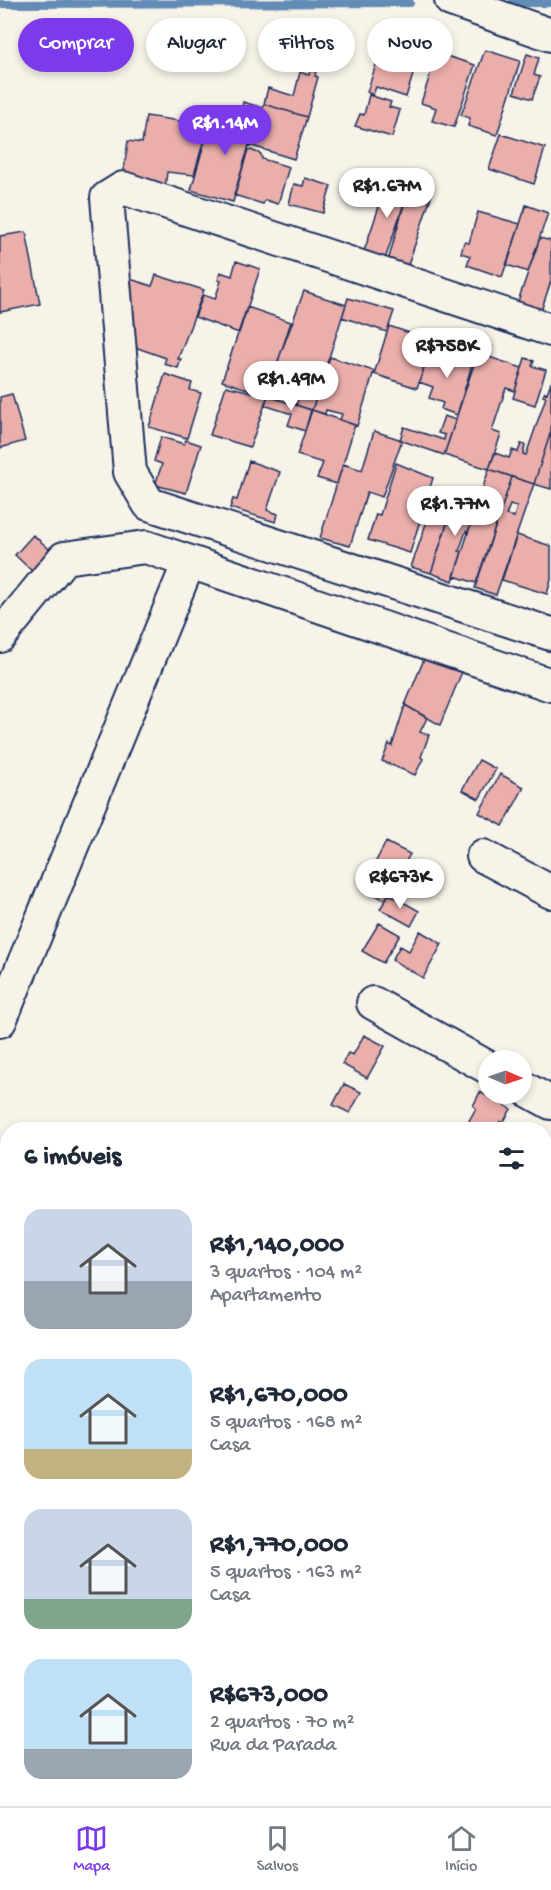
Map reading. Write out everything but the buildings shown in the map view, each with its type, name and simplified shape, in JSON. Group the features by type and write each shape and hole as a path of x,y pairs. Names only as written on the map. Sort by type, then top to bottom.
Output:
{"street":[{"path":"451,0 551,35"},
{"path":"551,330 123,188 107,198 130,472 149,504 551,634"},
{"path":"0,636 64,558 146,547 551,685"},
{"path":"0,1021 189,562"},
{"path":"483,855 551,892"},
{"path":"373,1003 478,1062"},
{"path":"532,1093 551,1103"}],"waterway":[{"path":"0,4 410,3"},
{"path":"512,3 551,3"}]}
